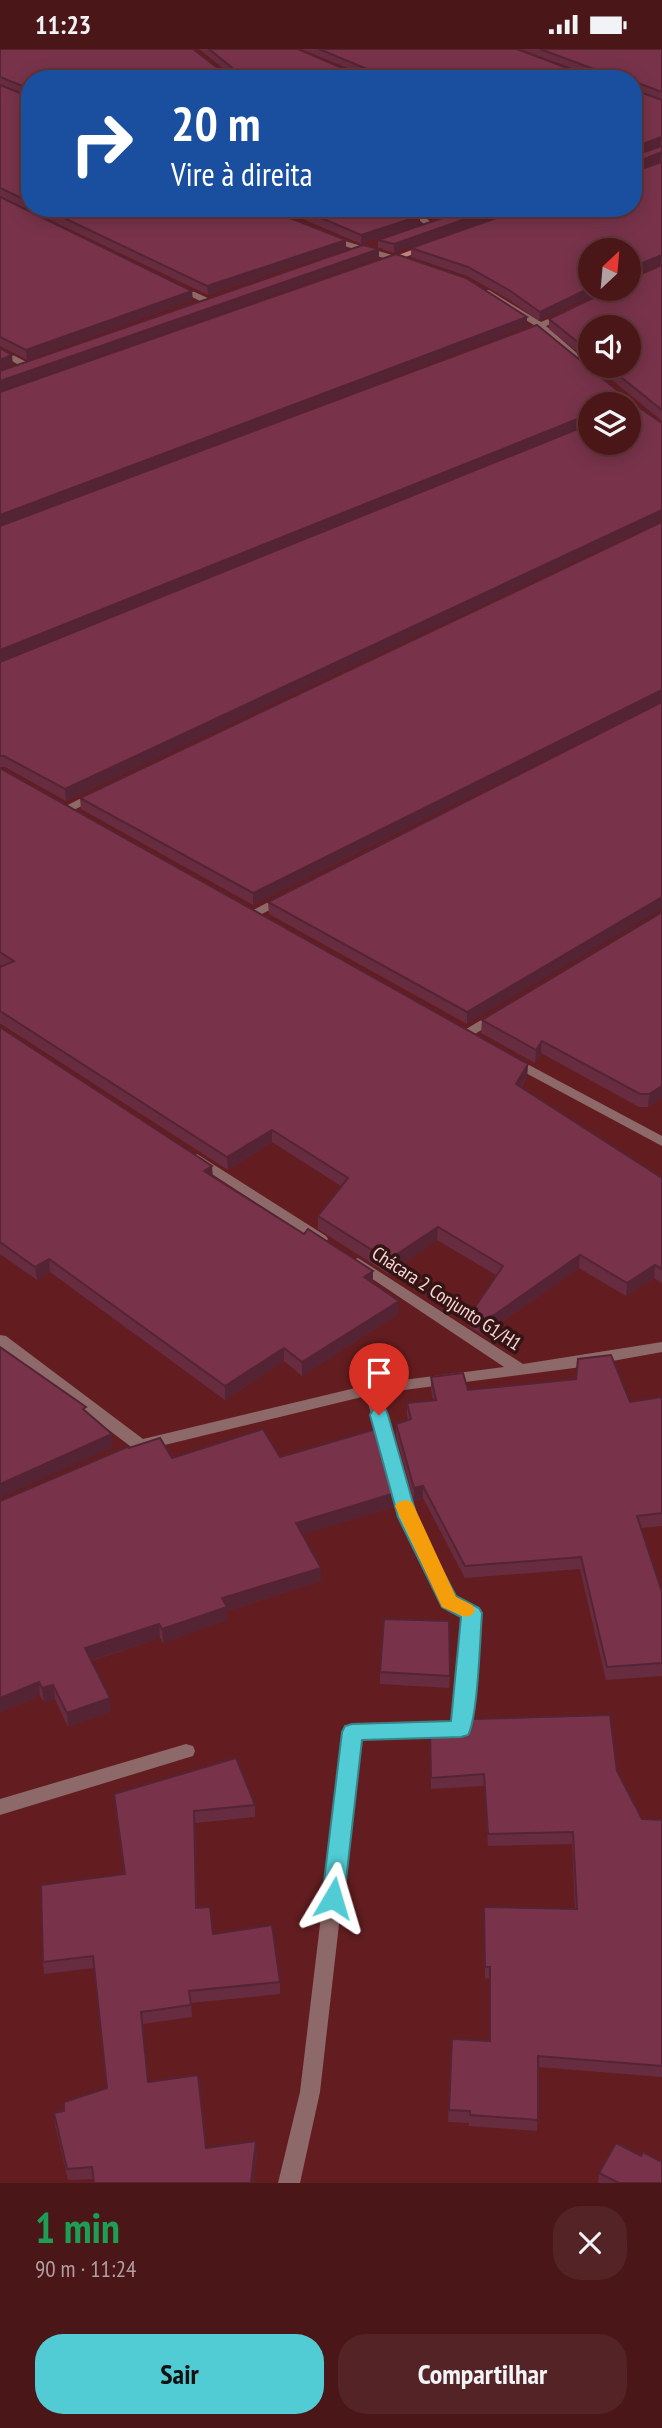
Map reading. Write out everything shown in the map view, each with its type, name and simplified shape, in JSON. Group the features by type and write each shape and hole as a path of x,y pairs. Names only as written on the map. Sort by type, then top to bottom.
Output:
{"street":[{"path":"420,217 432,226"},
{"path":"421,230 446,222"},
{"path":"314,232 418,265"},
{"path":"348,254 385,241"},
{"path":"381,263 433,245"},
{"path":"170,283 207,301"},
{"path":"476,286 541,326 578,359"},
{"path":"194,305 220,296"},
{"path":"515,336 574,310"},
{"path":"0,351 23,368 40,362"},
{"path":"66,809 103,791"},
{"path":"252,914 302,889"},
{"path":"465,1034 511,1006"},
{"path":"499,1053 662,1142"},
{"name":"Chácara 2 Conjunto G1/H1","path":"185,1151 521,1370"},
{"path":"0,1340 133,1448 372,1389 521,1370 662,1347"},
{"path":"289,2183 310,2092 352,1732 461,1729 472,1613 449,1602 408,1517 372,1389"},
{"path":"0,1807 186,1751"}],"building":[{"path":"0,49 193,49 220,70 21,70 21,85 0,77"},
{"path":"209,49 298,49 347,70 235,70"},
{"path":"319,49 517,49 572,70 367,70"},
{"path":"540,49 662,49 662,92 642,85 642,70 595,70"},
{"path":"0,85 21,93 21,198 0,188"},
{"path":"642,93 662,100 662,137 642,144"},
{"path":"662,146 662,152 642,160 642,153"},
{"path":"662,162 662,255 641,264 641,238 578,238 578,294 540,312 509,290 468,267 411,248 499,217 642,217 642,169"},
{"path":"0,197 21,207 21,217 41,217 192,291 26,350 0,337"},
{"path":"62,217 288,217 346,240 207,286"},
{"path":"319,217 417,217 361,235"},
{"path":"445,217 471,217 394,244 378,240"},
{"path":"363,245 379,249 0,381 0,371"},
{"path":"396,254 466,278 527,317 0,515 0,392"},
{"path":"662,265 662,410 622,378 641,378 641,315 578,315 578,342 549,319 587,301 641,301 641,274"},
{"path":"537,325 578,358 578,378 602,378 619,392 578,392 578,419 0,650 0,526"},
{"path":"0,348 12,355 0,360"},
{"path":"641,409 662,423 662,510 65,789 0,756 0,662 578,429 578,455 641,455"},
{"path":"662,522 662,690 253,893 80,798"},
{"path":"662,702 662,897 467,1012 268,902"},
{"path":"0,768 528,1064 516,1084 662,1178 662,1269 655,1265 627,1283 580,1255 484,1322 471,1313 503,1266 438,1227 388,1260 318,1216 348,1178 272,1130 227,1157 0,1011 0,967 14,961 0,952"},
{"path":"662,912 662,1086 649,1094 640,1094 542,1041 536,1050 482,1020"},
{"path":"0,1027 212,1166 204,1171 304,1234 308,1229 373,1271 364,1277 399,1301 302,1362 284,1348 225,1386 49,1259 35,1267 0,1242"},
{"path":"0,1347 86,1407 83,1409 112,1434 0,1484"},
{"path":"611,1355 630,1402 662,1397 662,1513 637,1516 662,1592 662,1663 607,1667 581,1557 465,1566 423,1486 414,1488 396,1424 411,1419 407,1403 436,1400 431,1377 463,1373 468,1390 576,1379 578,1359"},
{"path":"263,1429 280,1457 376,1429 395,1493 296,1523 321,1568 222,1598 227,1607 162,1629 159,1624 85,1648 110,1698 67,1713 53,1685 42,1688 39,1682 0,1698 0,1501 127,1447 160,1438 172,1458"},
{"path":"384,1619 449,1621 450,1676 380,1672"},
{"path":"610,1715 617,1771 642,1819 662,1820 662,2066 538,2056 538,2120 470,2115 470,2111 449,2110 452,2039 490,2041 490,1967 485,1967 484,1907 577,1909 573,1832 488,1834 484,1774 431,1778 430,1728 462,1727 473,1719"},
{"path":"236,1758 255,1805 194,1811 196,1908 210,1907 213,1934 272,1925 280,1982 189,1991 191,2005 141,2012 148,2082 198,2075 206,2148 256,2141 251,2183 94,2183 92,2167 67,2169 54,2113 64,2111 64,2102 107,2088 93,1956 43,1962 41,1885 125,1874 114,1794"},
{"path":"616,2143 641,2156 643,2152 662,2162 662,2183 619,2183 599,2173"}],"slow traffic":[{"path":"405,1506 449,1602 465,1610"}],"route":[{"path":"333,1898 352,1732 461,1729 472,1613 449,1602 438,1582 408,1517 379,1415"}]}
